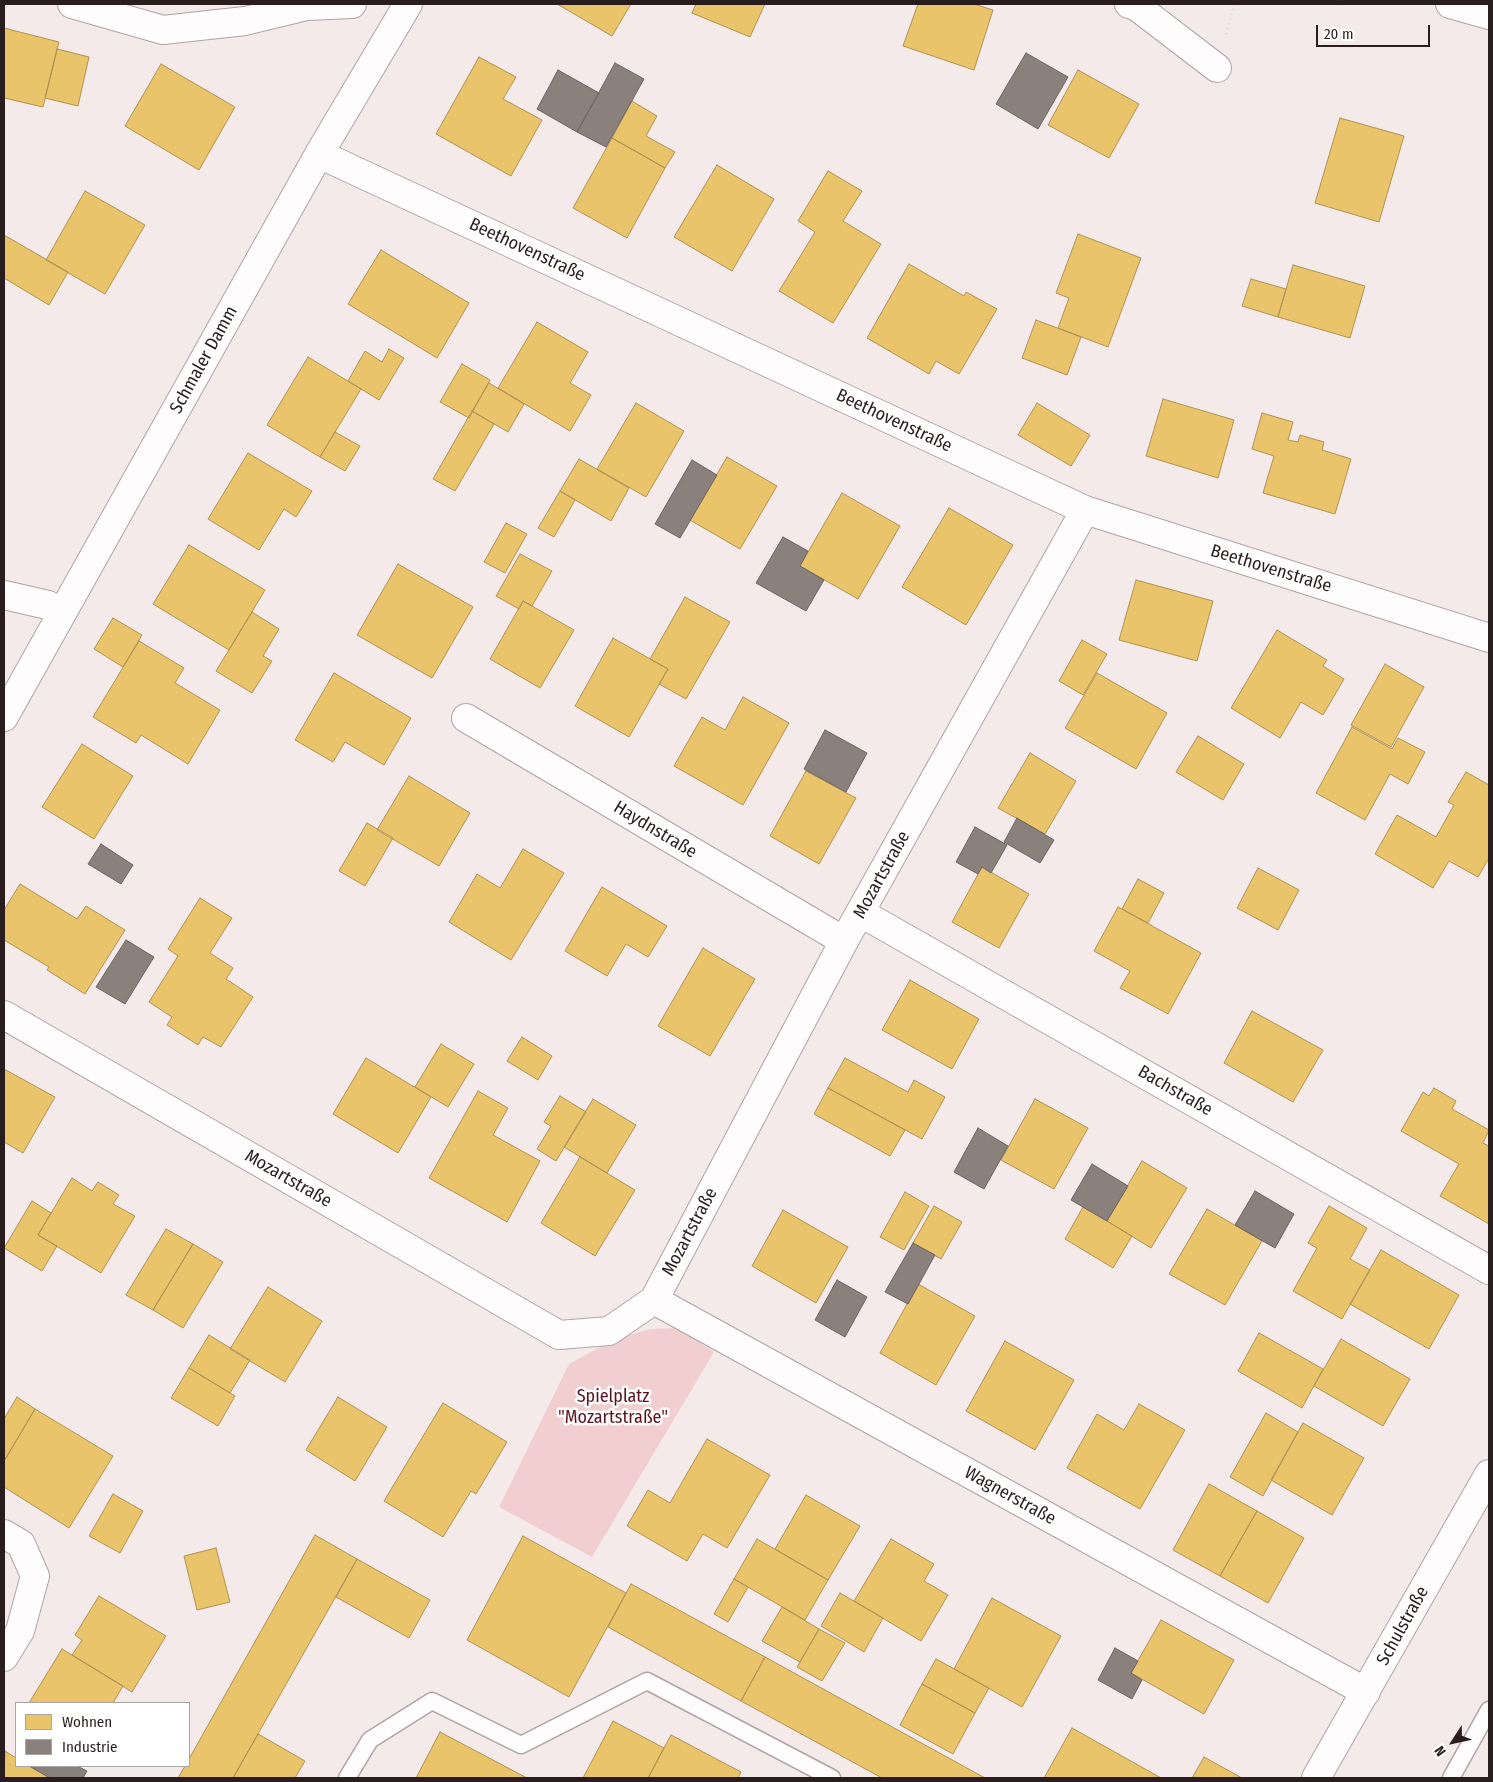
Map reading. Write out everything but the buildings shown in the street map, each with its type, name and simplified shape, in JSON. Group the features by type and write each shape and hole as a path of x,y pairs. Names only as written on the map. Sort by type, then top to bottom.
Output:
{"street":[{"path":"72,4 163,30 244,21 307,6 352,4"},
{"path":"1129,4 1136,6 1217,68"},
{"path":"1450,4 1489,15"},
{"name":"Schmaler Damm","path":"4,717 319,154 399,6"},
{"name":"Beethovenstraße","path":"319,154 1085,510 1489,638"},
{"name":"Mozartstraße","path":"4,1015 559,1335 609,1330 654,1300 844,941 1085,510"},
{"path":"4,595 48,605 62,614"},
{"name":"Haydnstraße","path":"466,718 844,941"},
{"name":"Bachstraße","path":"860,913 1489,1270"},
{"name":"Wagnerstraße","path":"654,1300 1366,1692"},
{"name":"Schulstraße","path":"1316,1778 1489,1474"},
{"path":"4,1534 21,1544 35,1576 20,1631 4,1657"}],"lane":[{"path":"347,1778 370,1740 432,1701 521,1745 647,1681 832,1778"},
{"path":"1451,1778 1489,1710"}],"green space":[{"name":"Spielplatz \"Mozartstraße\"","path":"677,1328 714,1352 592,1557 499,1507 569,1364 613,1340 650,1329"}]}
